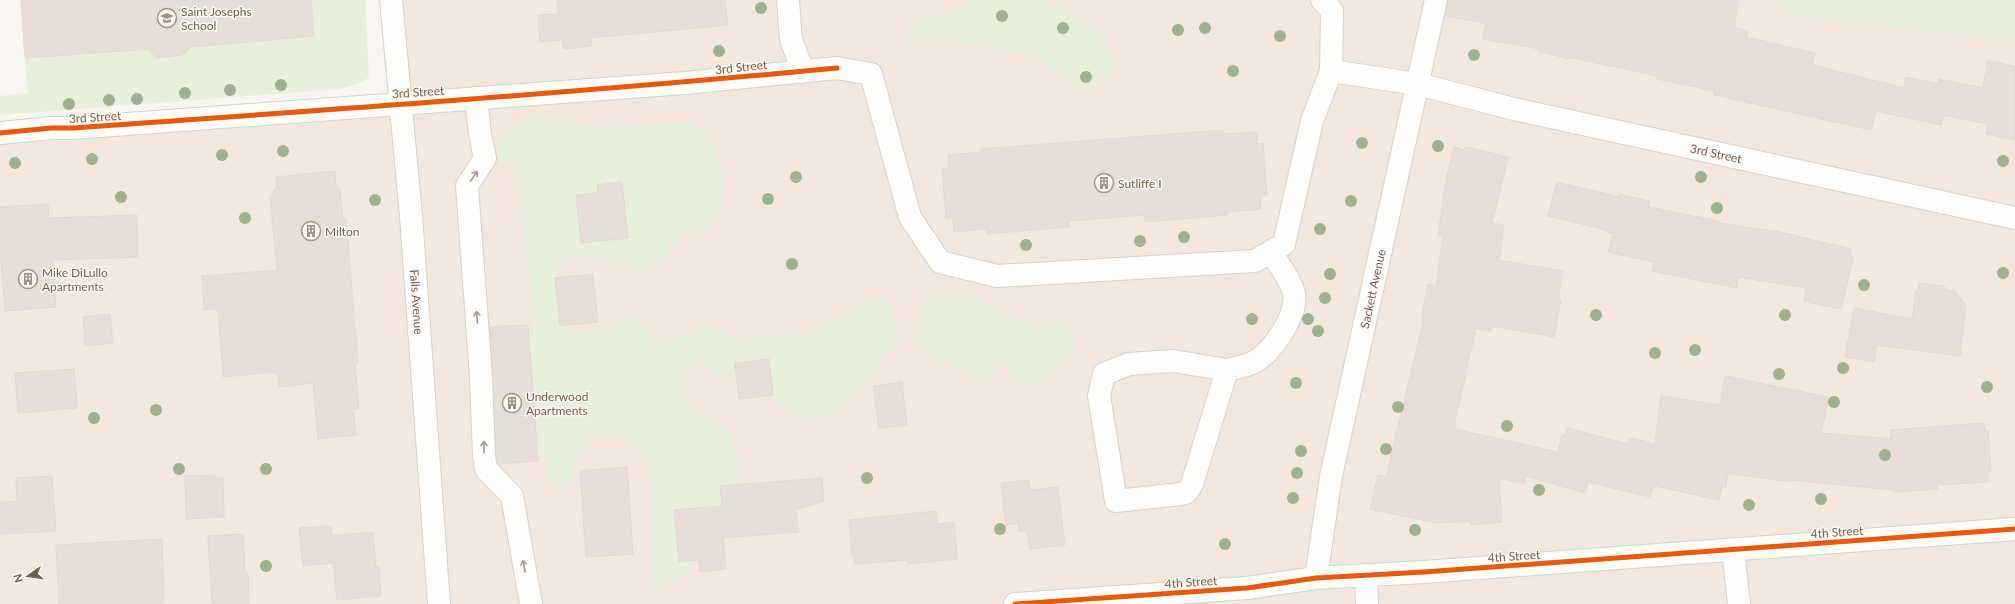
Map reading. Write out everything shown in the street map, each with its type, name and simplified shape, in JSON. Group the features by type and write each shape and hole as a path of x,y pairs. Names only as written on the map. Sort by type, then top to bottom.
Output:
{"street":[{"name":"Falls Avenue","path":"391,0 411,216 439,604"},
{"path":"788,0 791,40 803,71"},
{"path":"1227,370 1192,484 1187,492 1173,495 1116,501 1099,396 1104,374 1129,364 1173,361 1227,370 1254,362 1276,343 1291,317 1294,293 1283,271 1270,252 1284,244 1312,121 1331,71 1332,12 1322,0"},
{"name":"Sackett Avenue","path":"1316,578 1331,476 1436,0"},
{"name":"3rd Street","path":"0,133 51,128 73,128 208,119 400,103 685,83 837,68 871,74 910,217 940,262 997,276 1255,261 1270,252"},
{"name":"3rd Street","path":"1331,71 1418,84 1514,109 2015,218"},
{"path":"476,98 480,134 485,158 467,186 480,362 484,456 486,469 512,496 531,604"},
{"name":"4th Street","path":"1015,604 1248,596 1316,578 1366,576 2015,529"},
{"path":"1733,550 1739,604"},
{"path":"1366,576 1367,604"}],"shaded area":[{"path":"391,0 2015,0 2015,604 0,604 0,133 399,103"}],"green space":[{"path":"311,0 365,0 369,76 365,81 339,89 0,115 0,96 28,93 25,58 149,49 158,58 192,47 314,36"},
{"path":"970,0 1043,0 1062,8 1093,29 1109,46 1113,54 1112,72 1102,81 1080,87 1072,85 1051,66 1033,56 980,45 911,38 907,33 908,28 916,21 945,15"},
{"path":"1777,0 2015,0 2015,42 1998,42 1963,34 1833,22 1786,12"},
{"path":"535,116 603,127 664,123 691,124 710,132 718,165 726,180 717,219 697,234 682,228 666,257 642,273 623,265 605,260 566,254 555,271 560,326 577,333 595,330 632,317 644,325 656,343 682,337 705,327 743,339 787,335 823,326 871,297 884,299 896,324 897,344 836,413 801,420 779,402 727,375 701,364 686,369 679,393 697,414 719,422 730,435 737,457 738,493 716,515 689,572 651,591 653,517 652,496 647,462 641,450 614,435 591,439 574,460 569,484 559,487 551,486 548,460 538,461 528,325 535,323 517,173 508,166 497,163 500,140 506,130 517,123"},
{"path":"967,296 1040,327 1063,322 1070,331 1078,348 1062,359 1042,383 1018,383 1011,372 997,361 999,376 983,382 969,372 937,361 917,344 922,298"}],"building":[{"name":"Saint Josephs School","path":"21,0 311,0 314,36 192,47 182,55 157,58 149,49 25,58"},
{"path":"557,0 725,0 728,25 591,38 592,46 563,49 562,40 540,42 538,15 558,14"},
{"path":"1448,0 1739,0 1734,28 1748,31 1746,37 1815,53 1812,65 1904,88 1906,77 1938,84 1939,79 1983,88 1988,61 2015,66 2015,140 1986,134 1988,124 1943,115 1941,125 1876,111 1871,130 1714,95 1715,91 1657,79 1658,76 1569,57 1569,59 1538,51 1539,49 1483,39 1486,23 1445,16"},
{"name":"Sutliffe I","path":"1223,130 1224,134 1257,132 1257,144 1263,143 1267,195 1260,196 1261,209 1227,212 1227,215 1145,222 1145,215 1069,221 1069,227 987,234 987,229 954,232 953,217 946,218 942,169 949,168 948,155 981,152 981,149"},
{"path":"1454,147 1464,150 1465,147 1508,157 1492,223 1504,225 1499,260 1563,271 1558,300 1561,300 1554,337 1492,326 1491,331 1476,328 1454,426 1456,426 1455,429 1558,452 1562,435 1565,436 1567,428 1628,444 1630,438 1655,444 1661,396 1720,405 1725,376 1829,397 1821,433 1891,439 1890,430 1984,423 1985,431 1988,431 1991,472 1988,472 1988,482 1937,485 1938,489 1894,492 1894,490 1790,480 1789,482 1728,473 1726,487 1722,486 1719,500 1656,486 1653,486 1650,497 1588,482 1585,493 1526,476 1524,483 1499,478 1502,522 1471,525 1470,521 1437,523 1370,509 1378,475 1386,477 1423,323 1421,322 1428,284 1436,286 1443,236 1438,235 1447,175"},
{"path":"335,171 336,185 340,190 343,220 346,219 358,363 355,363 359,409 353,409 356,435 318,439 313,383 279,387 277,372 223,377 218,309 204,310 202,276 277,270 270,196 273,195 273,190 277,189 276,177"},
{"path":"622,182 628,238 581,243 576,195 598,193 597,185"},
{"path":"1557,182 1619,197 1619,194 1649,201 1648,207 1718,221 1718,223 1780,232 1851,249 1850,256 1853,258 1841,309 1804,301 1806,288 1738,277 1737,288 1652,271 1654,262 1608,252 1613,233 1607,232 1607,230 1548,216"},
{"path":"48,204 49,218 137,215 138,257 52,260 56,307 5,311 0,251 0,207"},
{"path":"593,274 598,322 560,326 555,278"},
{"path":"1919,283 1944,286 1946,290 1956,292 1966,306 1960,356 1877,345 1874,362 1845,357 1854,308 1912,319 1916,290 1918,291"},
{"path":"110,314 113,343 85,346 83,317"},
{"name":"Underwood Apartments","path":"528,325 538,461 499,464 496,455 490,327"},
{"path":"769,359 773,395 739,399 735,363"},
{"path":"74,369 77,408 18,413 15,373"},
{"path":"902,382 907,425 879,428 873,386"},
{"path":"627,467 633,554 586,557 580,471"},
{"path":"215,475 215,478 223,478 224,517 186,519 185,476"},
{"path":"52,476 56,531 0,534 0,503 17,501 16,478"},
{"path":"822,478 824,501 795,510 799,532 723,538 726,569 700,572 699,560 679,562 674,510 722,506 720,486"},
{"path":"1029,480 1031,490 1058,487 1065,545 1030,549 1026,530 1019,531 1018,523 1006,525 1001,483"},
{"path":"936,511 938,524 954,522 957,559 907,564 907,560 855,564 854,555 852,556 849,520"},
{"path":"331,526 332,536 373,532 376,567 379,567 381,596 337,600 333,563 303,566 299,528"},
{"path":"243,534 245,573 248,573 249,604 212,604 208,536"},
{"path":"162,539 164,601 161,601 162,604 59,604 56,545"}],"cycle path":[{"path":"0,133 51,128 73,128 455,100 837,68"},
{"path":"1015,604 1247,588 1316,578 1424,572 2015,529"}],"place":[{"name":"Saint Josephs School","path":"167,18"},
{"name":"Sutliffe I","path":"1104,183"},
{"name":"Milton","path":"311,231"},
{"name":"Mike DiLullo Apartments","path":"28,279"},
{"name":"Underwood Apartments","path":"512,403"}]}
